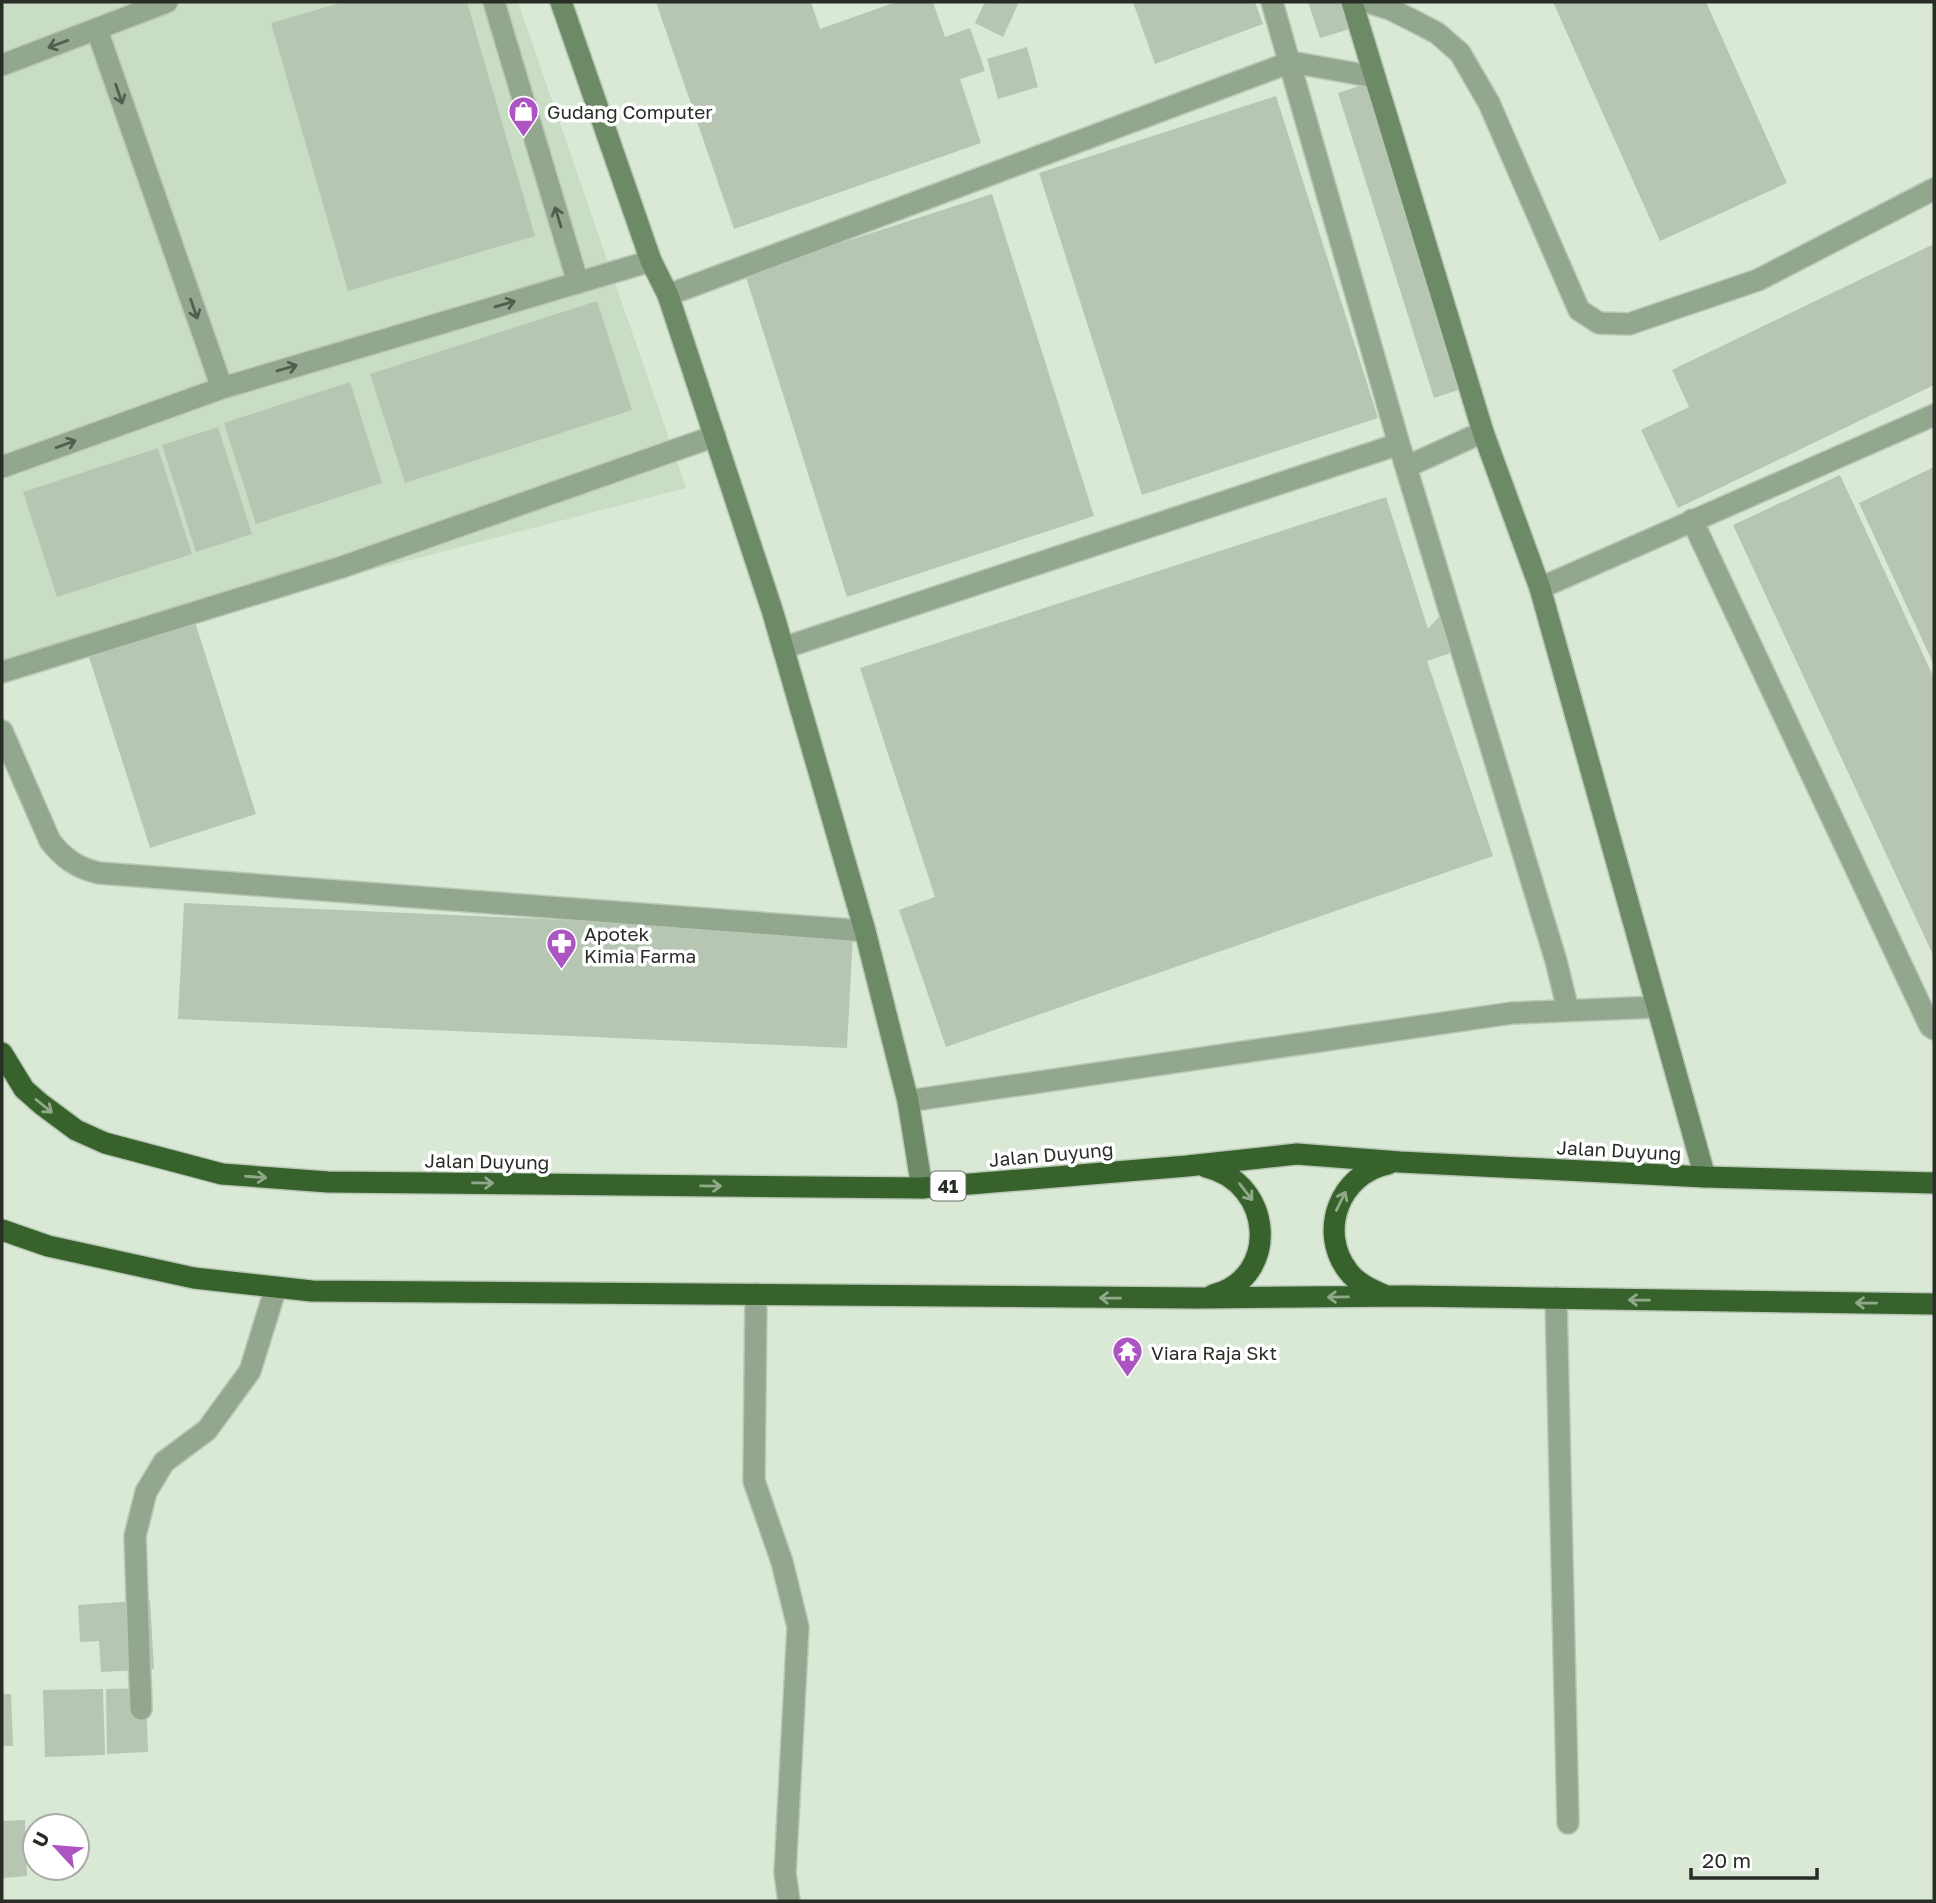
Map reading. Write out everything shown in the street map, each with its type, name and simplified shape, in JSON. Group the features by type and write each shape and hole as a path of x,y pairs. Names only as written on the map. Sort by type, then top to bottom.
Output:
{"highway":[{"name":"Jalan Duyung","path":"2,1053 24,1089 76,1130 105,1143 222,1174 328,1182 922,1188 1297,1154 1399,1162 1705,1177 1934,1183"},
{"path":"1399,1162 1378,1166 1359,1177 1344,1193 1336,1212 1333,1234 1338,1255 1349,1273 1366,1287 1385,1296 1934,1304"},
{"path":"1187,1166 1209,1167 1230,1175 1247,1189 1257,1209 1261,1231 1258,1251 1250,1269 1236,1284 1218,1294 1198,1298"},
{"path":"2,1230 48,1246 194,1278 312,1291 1198,1298 1407,1296"}],"street":[{"path":"2,65 167,2"},
{"path":"494,2 578,283"},
{"path":"561,2 651,261 668,295 783,648 865,931 908,1101 922,1188"},
{"path":"1272,2 1399,444 1556,961 1568,1010"},
{"path":"1352,2 1483,432 1541,588 1705,1177"},
{"path":"1367,2 1390,9 1437,33 1460,53 1489,103 1579,310 1599,323 1629,324 1758,280 1934,189"},
{"path":"97,30 222,388"},
{"path":"668,295 1291,62 1375,77"},
{"path":"2,467 222,388 651,261"},
{"path":"1541,588 1934,415"},
{"path":"1406,467 1483,432"},
{"path":"2,672 342,567 715,436"},
{"path":"783,648 1399,444"},
{"path":"1692,520 1930,1026 1934,1029"},
{"path":"2,731 50,841 74,864 99,873 865,931"},
{"path":"908,1101 1512,1013 1657,1007"},
{"path":"141,1709 135,1536 146,1492 164,1462 207,1430 250,1371 276,1287"},
{"path":"756,1294 754,1481 782,1562 798,1627 785,1873 789,1901"},
{"path":"1556,1298 1569,1823"}],"shaded area":[{"path":"2,2 518,2 686,488 2,667"}],"building":[{"path":"344,2 467,2 535,236 348,291 271,23"},
{"path":"656,2 811,2 820,29 896,2 933,2 945,37 970,28 985,71 960,79 981,143 734,229"},
{"path":"985,2 1019,2 1003,37 975,23"},
{"path":"1133,2 1255,2 1263,24 1155,64"},
{"path":"1308,2 1341,2 1350,29 1320,38"},
{"path":"1553,2 1706,2 1787,183 1660,241"},
{"path":"1027,47 1038,87 998,99 987,59"},
{"path":"1368,83 1464,388 1434,398 1338,93"},
{"path":"1276,96 1378,418 1142,495 1039,173"},
{"path":"992,194 1094,516 847,597 745,274"},
{"path":"1934,244 1934,385 1678,508 1641,430 1689,407 1672,370"},
{"path":"597,301 632,410 405,483 370,374"},
{"path":"350,382 382,483 256,524 224,423"},
{"path":"218,427 252,534 196,552 162,445"},
{"path":"158,448 192,554 57,597 23,492"},
{"path":"1934,467 1934,665 1859,503"},
{"path":"1840,475 1934,678 1934,957 1733,525"},
{"path":"1386,497 1428,629 1445,610 1459,650 1427,661 1493,856 946,1047 899,910 935,897 860,668"},
{"path":"195,622 256,814 150,848 89,657"},
{"path":"184,903 853,933 847,1048 178,1019"},
{"path":"150,1600 154,1669 101,1672 99,1641 80,1642 78,1605"},
{"path":"146,1688 148,1752 107,1754 106,1689"},
{"path":"103,1689 105,1755 45,1757 43,1690"},
{"path":"2,1694 11,1694 13,1746 2,1746"},
{"path":"21,1820 21,1876 2,1878 2,1821"}],"place":[{"name":"Gudang Computer","path":"524,138"},
{"name":"Apotek Kimia Farma","path":"561,971"},
{"name":"Viara Raja Skt","path":"1128,1379"}]}
